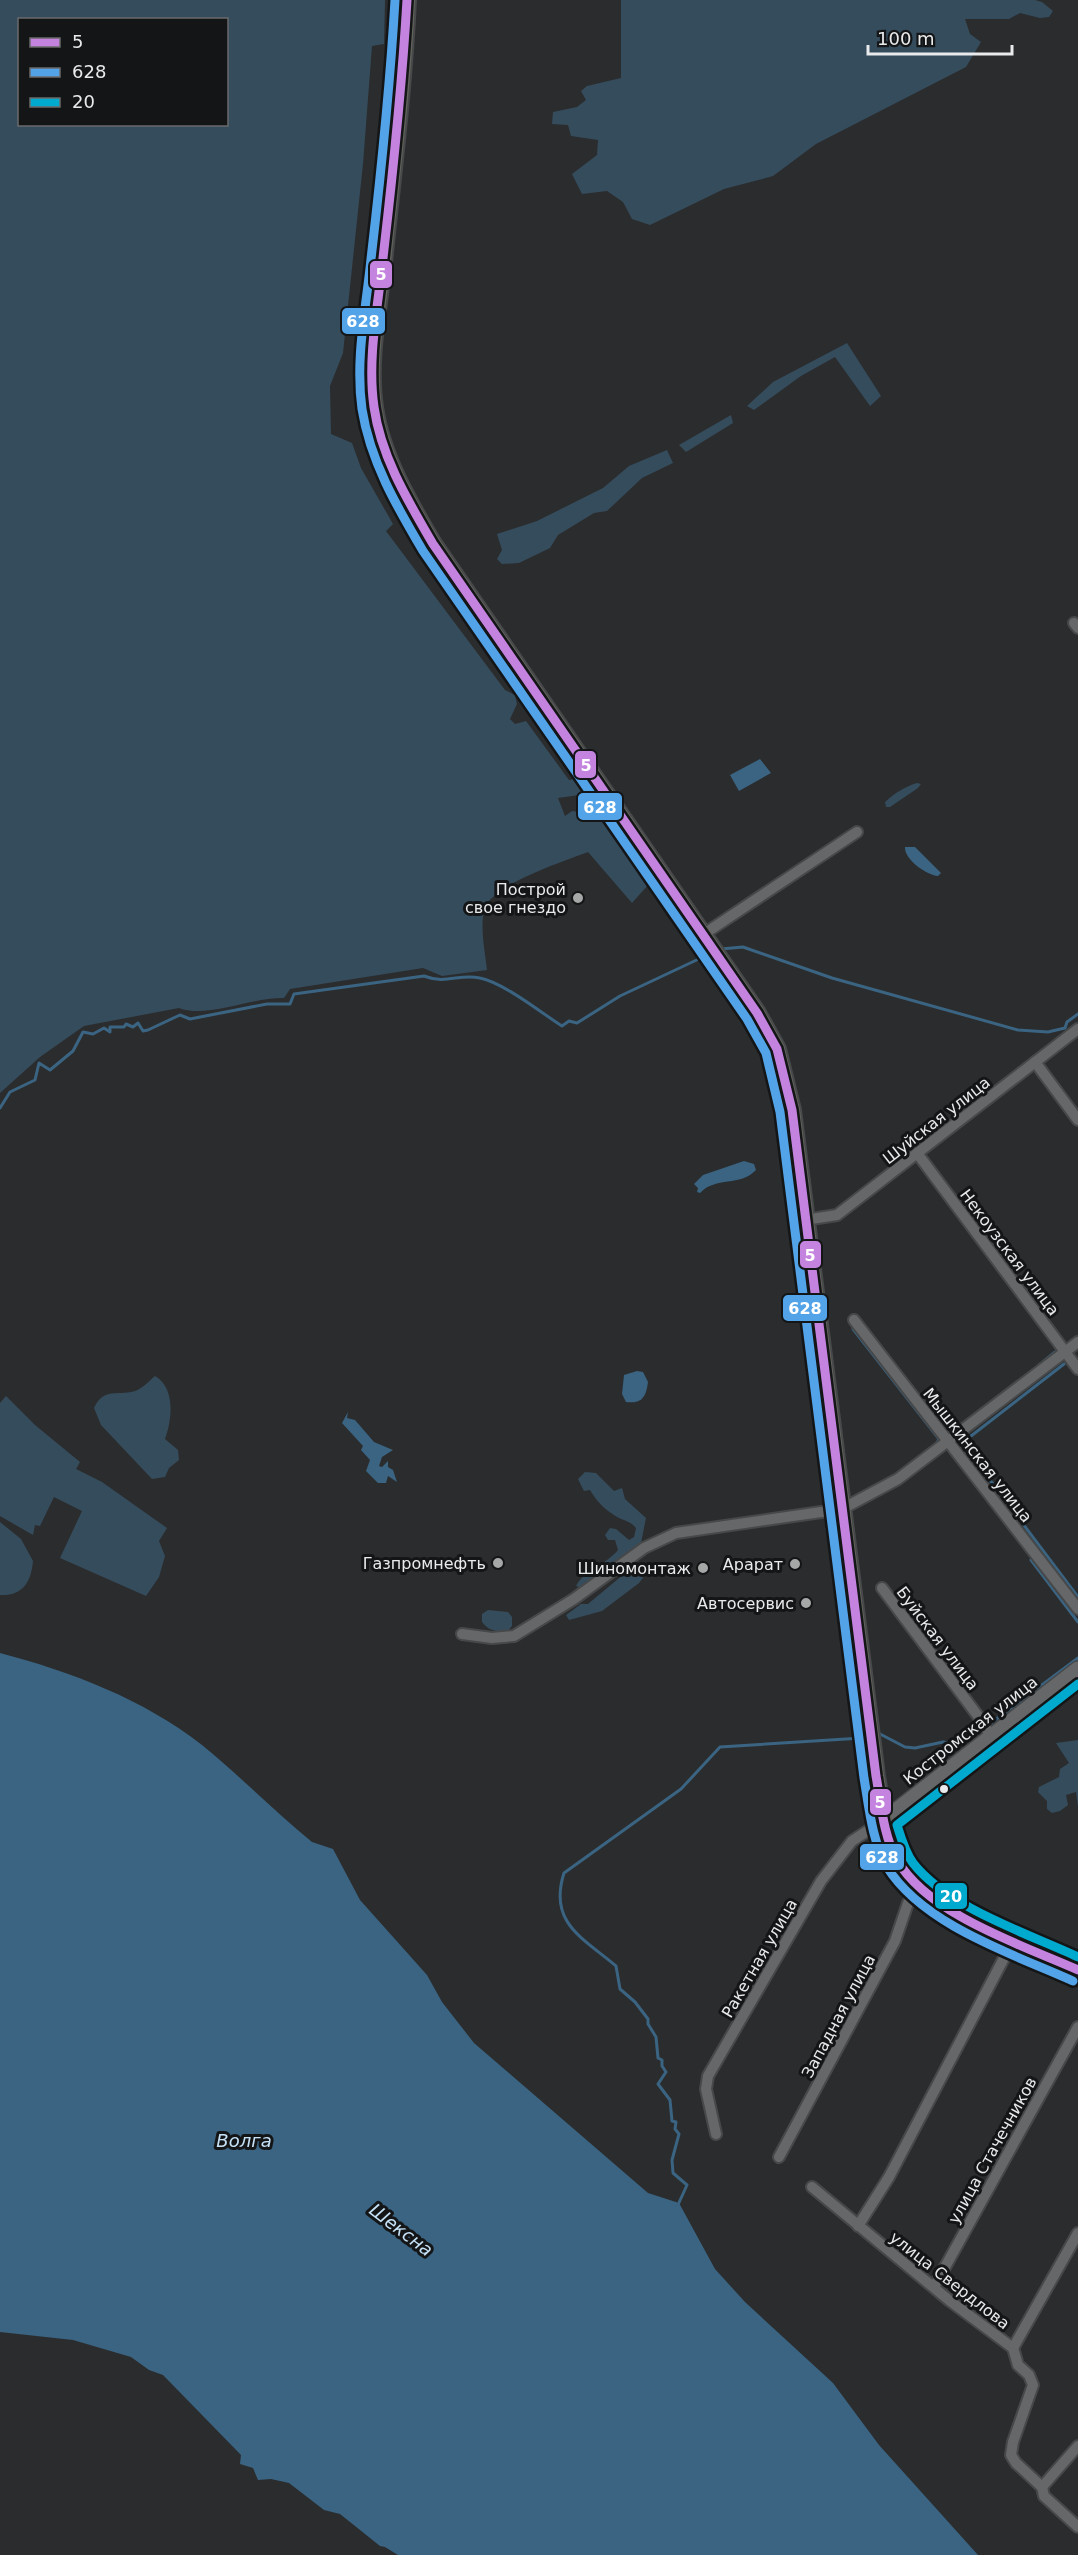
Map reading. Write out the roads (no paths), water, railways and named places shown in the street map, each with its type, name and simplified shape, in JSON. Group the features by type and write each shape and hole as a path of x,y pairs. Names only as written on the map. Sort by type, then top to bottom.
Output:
{"main road":[{"path":"407,0 399,115 373,360 372,381 376,417 401,487 433,544 704,934 770,1034 782,1063 792,1110 884,1820 897,1861 917,1886 952,1910 1078,1970"}],"street":[{"path":"704,934 857,832"},
{"name":"Шуйская улица","path":"805,1220 837,1215 1078,1029"},
{"path":"1035,1062 1078,1120"},
{"name":"Некоузская улица","path":"917,1154 1078,1369"},
{"name":"Мышкинская улица","path":"854,1320 1078,1610"},
{"path":"462,1634 492,1638 514,1636 574,1599 644,1548 676,1533 842,1509 888,1486 1078,1342"},
{"name":"Буйская улица","path":"882,1588 991,1736"},
{"name":"Костромская улица","path":"884,1820 1078,1669"},
{"name":"Ракетная улица","path":"717,2134 706,2089 708,2076 821,1881 852,1841 884,1820"},
{"name":"Западная улица","path":"779,2157 895,1941 904,1913 917,1886"},
{"path":"858,2226 889,2177 1014,1939"},
{"name":"улица Стачечников","path":"934,2287 1078,2027"},
{"name":"улица Свердлова","path":"812,2187 1013,2348 1014,2358 1029,2375 1033,2385 1013,2442 1011,2455 1016,2463 1042,2487 1044,2496 1078,2528"},
{"path":"1013,2348 1078,2233"},
{"path":"1042,2487 1078,2446"}],"water":[{"path":"760,759 771,773 739,791 730,775"},
{"path":"905,847 915,847 941,873 938,876 922,870 908,856"},
{"path":"744,1161 754,1164 756,1170 743,1178 713,1185 700,1193 697,1192 698,1188 694,1184 703,1175"},
{"path":"637,1371 643,1372 648,1382 646,1391 640,1400 626,1402 622,1394 624,1375"},
{"path":"348,1412 347,1418 355,1420 374,1442 393,1450 382,1457 379,1466 382,1467 388,1461 388,1467 393,1470 397,1482 388,1476 386,1483 378,1483 366,1471 370,1460 361,1450 363,1446 342,1423"},
{"name":"Волга","path":"0,1653 80,1678 156,1714 202,1745 312,1842 333,1849 360,1900 427,1975 442,2002 474,2043 648,2193 679,2203 715,2269 745,2302 833,2383 879,2445 978,2555 398,2555 380,2546 340,2514 324,2510 289,2483 271,2479 258,2480 253,2468 240,2464 241,2455 163,2375 149,2370 131,2357 73,2340 0,2332"}],"waterway":[{"path":"721,949 743,947 832,978 1018,1030 1048,1032 1065,1028 1067,1022 1078,1014"},
{"path":"0,1108 10,1092 35,1080 39,1063 50,1070 73,1051 83,1032 93,1034 104,1028 110,1032 110,1027 124,1027 126,1024 133,1027 138,1023 143,1031 180,1015 190,1019 267,1004 290,1004 294,994 424,976 440,979 473,977 490,981 511,992 562,1026 569,1021 577,1023 620,996 703,957"},
{"path":"853,1329 939,1439 937,1443"},
{"path":"1038,1366 1055,1352"},
{"path":"1064,1364 962,1443 1078,1597"},
{"path":"827,1529 832,1531 839,1583"},
{"path":"1031,1560 1078,1622"},
{"path":"840,1590 860,1738"},
{"path":"987,1726 1078,1658"},
{"path":"880,1734 905,1747 915,1748 943,1742 954,1744 981,1730"},
{"path":"677,2207 687,2185 673,2173 672,2160 679,2134 675,2129 676,2122 672,2121 670,2100 658,2084 666,2072 662,2066 662,2060 658,2058 656,2037 648,2024 648,2019 635,2002 620,1989 616,1966 581,1937 565,1917 560,1890 564,1873 681,1789 720,1747 862,1738"}],"place":[{"name":"Построй свое гнездо","path":"578,898"},
{"name":"Газпромнефть","path":"498,1563"},
{"name":"Арарат","path":"795,1564"},
{"name":"Шиномонтаж","path":"703,1568"},
{"name":"Автосервис","path":"806,1603"}],"water label":[{"name":"Шексна","path":"401,2230"}]}
